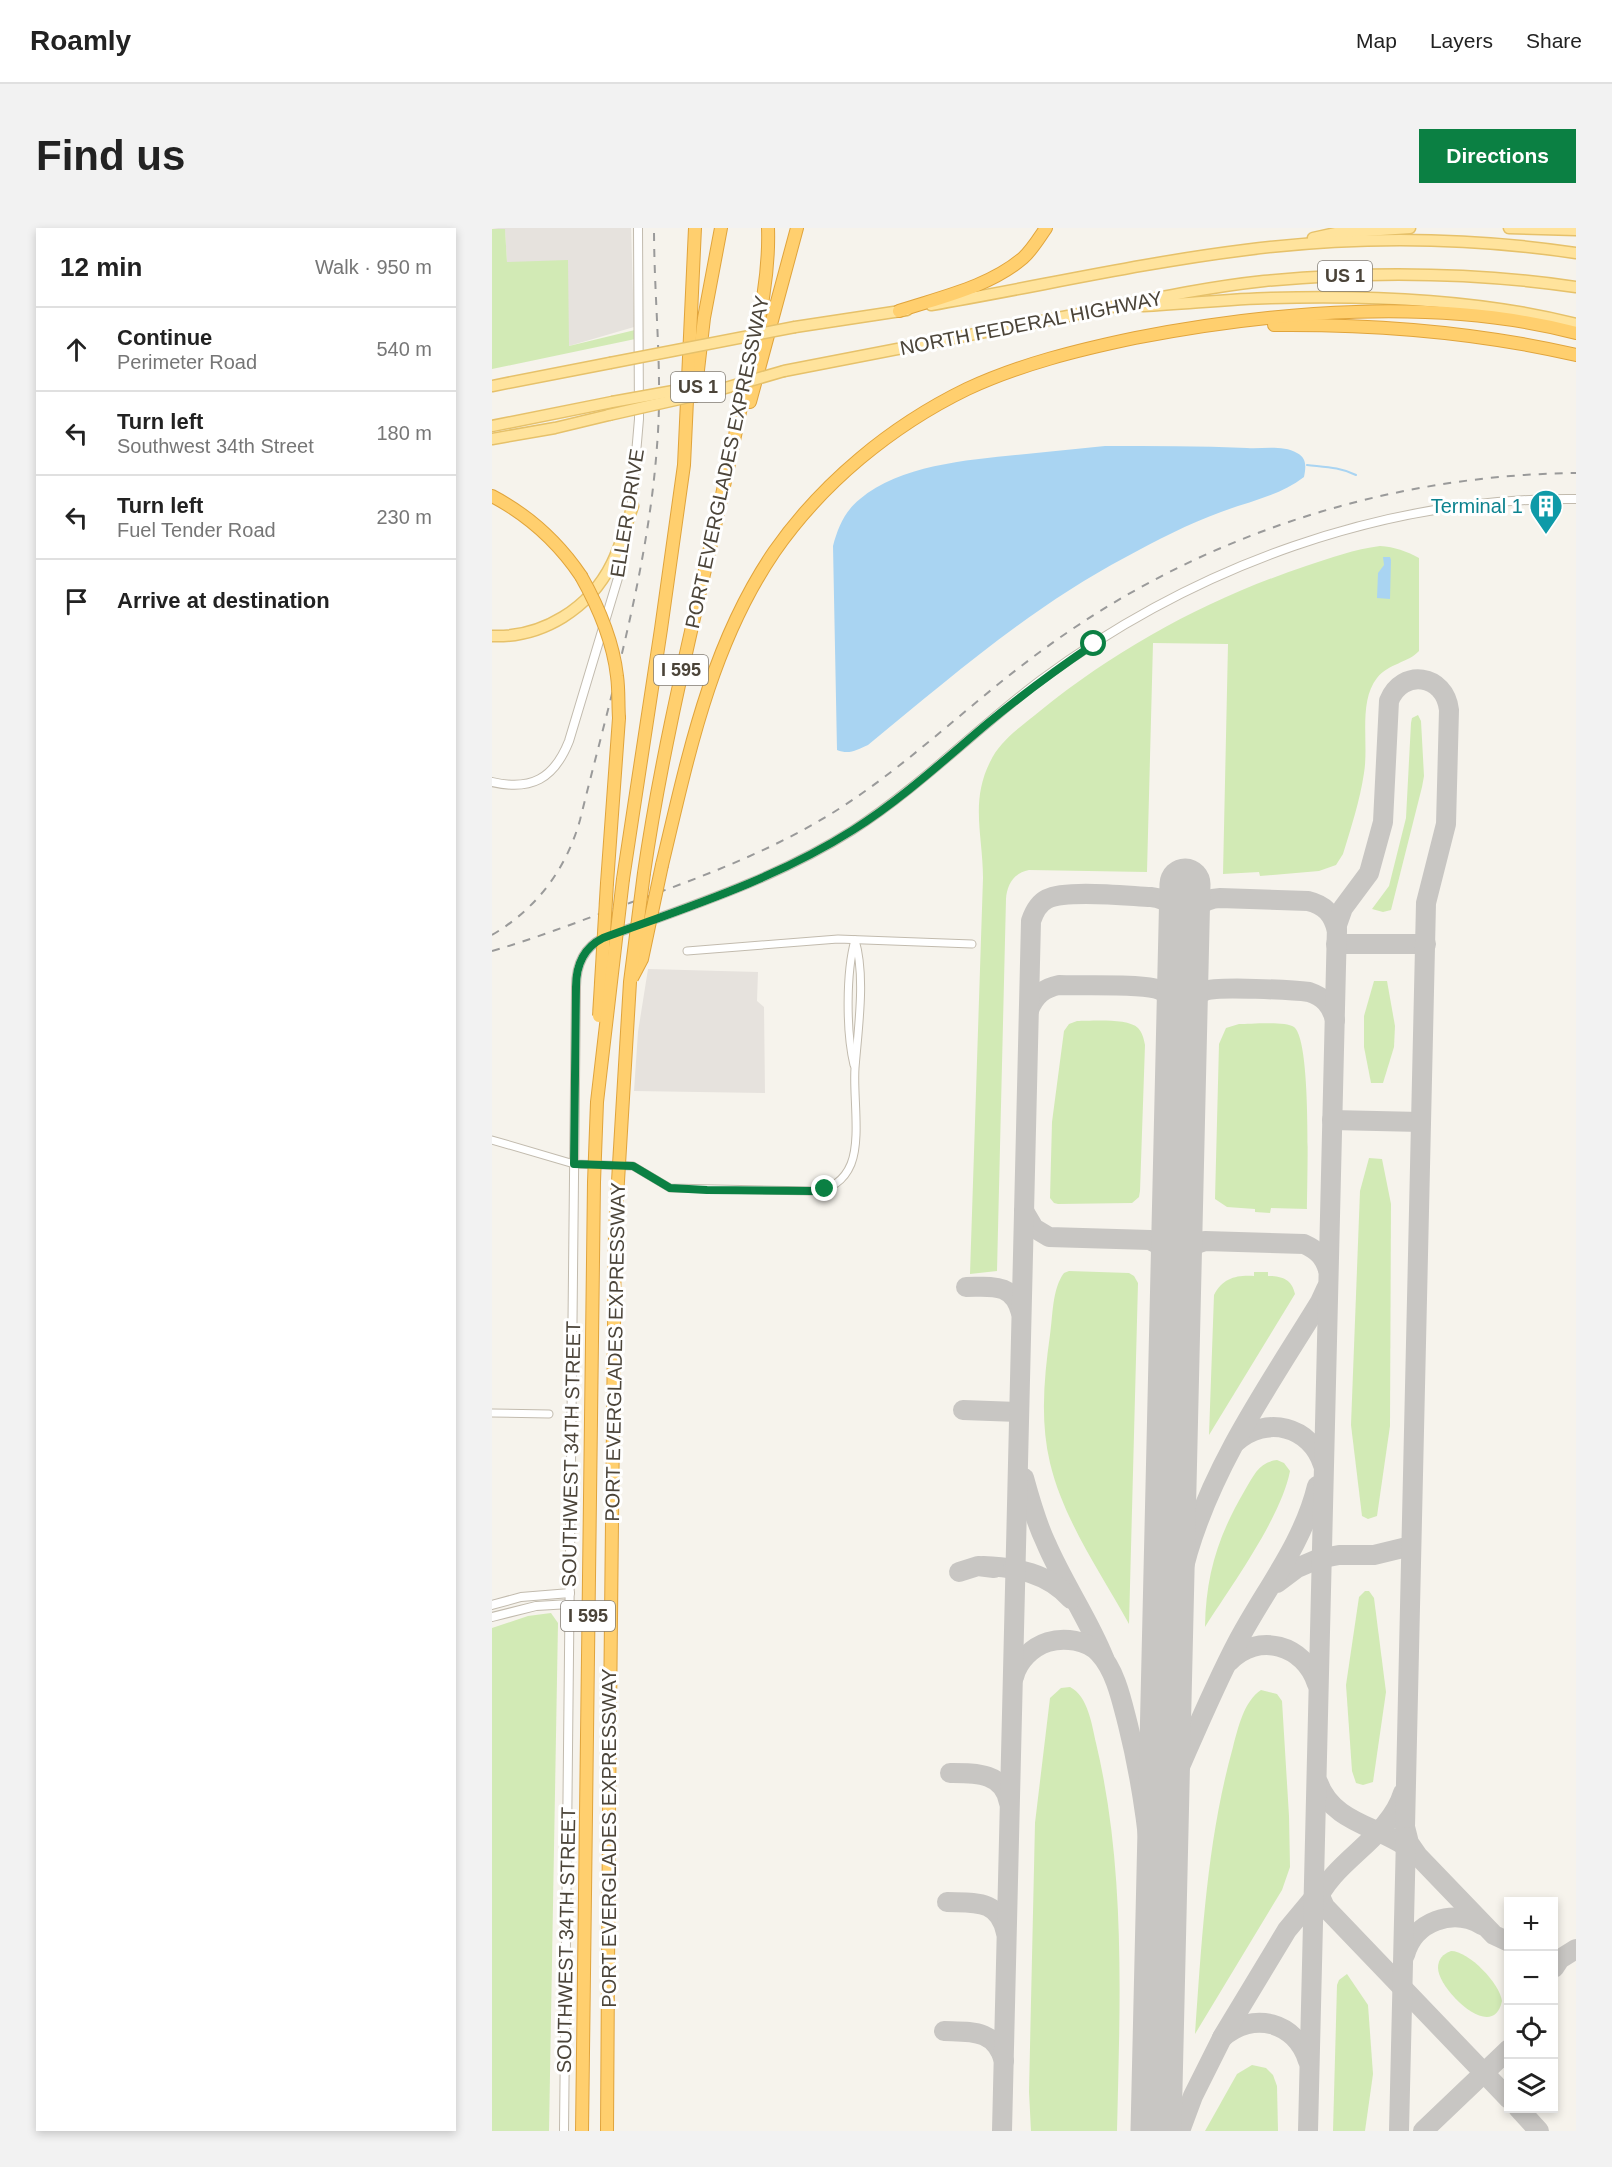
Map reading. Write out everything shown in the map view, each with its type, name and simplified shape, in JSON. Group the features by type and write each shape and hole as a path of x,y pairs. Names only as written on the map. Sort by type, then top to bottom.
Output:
{"highway":[{"path":"684,465 707,300 721,228"},
{"name":"PORT EVERGLADES EXPRESSWAY","path":"607,2131 615,1231 630,982 657,790 678,682 729,469 764,301 768,228"},
{"path":"729,469 796,228"},
{"path":"899,311 967,288 1006,271 1025,256 1046,228"},
{"name":"PORT EVERGLADES EXPRESSWAY","path":"582,2131 592,1262 597,1102 623,879 684,465 695,231"},
{"path":"630,982 642,958 662,865 703,706 721,652 744,601 775,552 810,507 871,449 910,422 943,402 994,377 1077,351 1162,333 1215,325 1305,315 1434,312 1487,317 1576,333"},
{"path":"1215,325 1323,325 1425,331 1511,342 1576,355"},
{"path":"492,496 507,504 548,535 581,576 590,591 607,632 617,675 619,718 600,998 597,1102"}],"main road":[{"path":"1275,247 1336,233 1410,228"},
{"path":"1509,228 1576,230"},
{"name":"NORTH FEDERAL HIGHWAY","path":"492,386 795,327 899,311 1168,261 1275,247 1414,241 1525,247 1576,253"},
{"name":"NORTH FEDERAL HIGHWAY","path":"492,426 1116,307 1172,294 1236,285 1346,275 1456,276 1512,279 1576,287"},
{"path":"1116,307 1269,298 1379,298 1488,308 1576,324"},
{"path":"492,439 555,428 715,391 784,371"},
{"path":"492,636 525,634 568,615 585,600 601,583 612,564 633,506"}],"street":[{"name":"ELLER DRIVE","path":"492,782 522,786 542,778 554,768 566,749 618,578 633,506 639,419 638,228"},
{"name":"SOUTHWEST 34TH STREET","path":"564,2131 576,987 577,971 588,949 603,938 721,895 830,844 905,794 1010,706 1068,661 1124,625 1203,582 1249,562 1305,542 1380,521 1471,506 1576,499"},
{"path":"687,951 855,940 972,944"},
{"path":"492,1140 574,1164 633,1166 670,1188 812,1191 825,1189 844,1177 854,1154 860,955 855,940"},
{"path":"492,1413 549,1414"},
{"path":"492,1605 521,1597 570,1593"},
{"path":"492,1617 536,1606 570,1604"}],"shaded area":[{"path":"492,228 631,228 634,327 569,346 507,262 505,230"},
{"path":"648,969 758,972 757,1001 764,1007 765,1093 634,1091 638,1032"}],"green space":[{"path":"492,229 505,229 507,262 568,260 569,346 639,329 640,338 492,369"},
{"path":"1380,546 1391,547 1419,558 1419,651 1382,673 1371,688 1366,711 1365,762 1362,783 1343,854 1336,865 1319,871 1260,876 1259,872 1223,874 1228,644 1153,643 1147,872 1029,870 1019,874 1010,884 1006,899 997,1271 970,1274 983,878 979,805 984,777 994,754 1012,734 1070,688 1101,666 1167,626 1270,579 1343,554"},
{"path":"1418,715 1421,721 1424,776 1391,910 1383,912 1372,909 1389,886 1406,818 1411,723 1412,718"},
{"path":"1374,981 1387,981 1395,1026 1394,1047 1383,1083 1371,1083 1364,1047 1364,1016"},
{"path":"1077,1021 1126,1023 1138,1028 1143,1038 1145,1045 1140,1191 1139,1197 1132,1203 1058,1204 1050,1198 1052,1122 1064,1031 1069,1024"},
{"path":"1239,1024 1290,1025 1294,1027 1300,1038 1306,1083 1307,1209 1271,1208 1270,1213 1255,1212 1255,1209 1227,1207 1215,1199 1219,1044 1226,1028"},
{"path":"1369,1158 1382,1159 1391,1204 1390,1426 1377,1516 1368,1519 1362,1516 1351,1425 1360,1191"},
{"path":"1069,1271 1129,1273 1138,1283 1129,1624 1095,1566 1064,1505 1047,1447 1044,1415 1045,1383 1054,1302 1060,1279 1064,1273"},
{"path":"1254,1272 1268,1272 1268,1276 1285,1279 1294,1289 1295,1294 1209,1435 1214,1295 1226,1281 1241,1276 1254,1276"},
{"path":"1277,1460 1284,1463 1290,1471 1277,1509 1254,1551 1205,1627 1211,1572 1228,1523 1251,1479 1261,1466"},
{"path":"1365,1591 1369,1591 1374,1598 1386,1692 1373,1782 1363,1785 1356,1783 1352,1771 1346,1685 1359,1597"},
{"path":"551,1613 558,1623 549,2131 492,2131 492,1628 528,1616"},
{"path":"1070,1687 1081,1697 1091,1720 1106,1791 1112,1839 1117,1887 1120,1985 1117,2131 1031,2131 1029,2092 1035,1823 1050,1698 1061,1688"},
{"path":"1261,1690 1277,1694 1282,1701 1290,1867 1282,1890 1195,2034 1207,1889 1217,1817 1240,1724 1250,1701"},
{"path":"1451,1951 1458,1952 1475,1962 1496,1986 1502,2001 1497,2013 1488,2017 1478,2015 1456,1999 1447,1988 1440,1977 1438,1965 1441,1957"},
{"path":"1347,1974 1368,2005 1373,2074 1365,2131 1333,2131 1337,1985 1339,1980"},
{"path":"1252,2065 1266,2068 1273,2075 1277,2086 1278,2131 1205,2131 1237,2074"}],"water":[{"path":"1105,446 1279,448 1300,455 1305,463 1305,470 1304,477 1285,489 1185,527 1149,544 1091,577 1057,598 992,645 868,745 849,752 837,750 833,546 840,526 850,509 878,487 898,477 944,464"},
{"path":"1383,557 1390,557 1391,560 1390,599 1377,598 1378,573 1384,565"}],"waterway":[{"path":"1307,465 1338,469 1356,475"}],"taxiway":[{"path":"1308,2131 1337,925 1343,908 1369,873 1383,822 1389,701 1395,690 1403,683 1413,680 1432,683 1440,689 1446,698 1449,710 1446,824 1426,903 1405,1827 1409,1843 1418,1856 1494,1935 1504,1940"},
{"path":"1002,2131 1031,921 1035,911 1042,903 1056,896 1082,894 1151,897 1164,900 1169,904 1177,912 1184,930"},
{"path":"1184,930 1196,907 1220,898 1308,901 1327,911 1337,931"},
{"path":"1336,944 1426,944"},
{"path":"1029,1010 1041,993 1059,985 1141,986 1160,990 1168,995 1182,1019"},
{"path":"1182,1019 1190,1002 1205,991 1272,989 1309,992 1319,996 1326,1002 1335,1020"},
{"path":"1332,1120 1421,1122"},
{"path":"1024,1211 1034,1228 1049,1237 1150,1240 1165,1251 1175,1279"},
{"path":"1176,1282 1183,1256 1192,1247 1205,1241 1304,1244 1319,1254 1328,1270"},
{"path":"966,1287 992,1287 1007,1291 1013,1296 1021,1313"},
{"path":"1166,1678 1180,1583 1199,1518 1246,1423 1326,1289"},
{"path":"963,1410 1019,1412"},
{"path":"1236,1442 1261,1429 1274,1427 1286,1429 1298,1433 1309,1441 1323,1465"},
{"path":"1024,1478 1042,1535 1104,1658"},
{"path":"1163,1805 1228,1661 1303,1528 1317,1486"},
{"path":"1277,1583 1297,1568 1318,1559 1339,1555 1374,1555 1411,1546"},
{"path":"959,1572 978,1566 994,1568"},
{"path":"983,1566 1019,1570 1042,1577 1071,1599"},
{"path":"1014,1677 1022,1660 1042,1644 1061,1640 1075,1641 1082,1642 1099,1653 1105,1660 1118,1687 1136,1761 1147,1830 1154,1899 1159,2006"},
{"path":"1229,1662 1241,1652 1253,1647 1266,1645 1279,1647 1292,1652 1302,1660 1311,1671 1317,1684"},
{"path":"950,1773 978,1774 995,1780 1006,1793 1009,1803"},
{"path":"1318,1782 1325,1796 1347,1816 1415,1853"},
{"path":"1316,1903 1334,1875 1386,1824 1403,1793"},
{"path":"1399,2131 1406,1837"},
{"path":"1316,1887 1325,1907 1504,2094"},
{"path":"1180,2131 1193,2096 1223,2036 1287,1930 1317,1894"},
{"path":"947,1902 984,1905 998,1914 1006,1933"},
{"path":"1405,1955 1417,1934 1436,1921 1459,1918 1482,1925"},
{"path":"1558,1962 1576,1949"},
{"path":"1222,2038 1234,2029 1247,2024 1272,2024 1284,2029 1294,2037 1308,2061"},
{"path":"944,2031 981,2034 995,2043 1004,2061"},
{"path":"1423,2131 1504,2054"},
{"path":"1523,2113 1539,2131"}],"runway":[{"path":"1156,2131 1185,884"}],"railway":[{"path":"492,935 508,925 535,900 558,872 567,855 580,820 637,588 652,493 659,419 654,228"},
{"path":"492,951 705,875 758,853 809,827 862,794 1017,669 1103,609 1165,574 1230,544 1296,519 1365,500 1434,485 1505,477 1576,473"}],"place":[{"name":"Terminal 1","path":"1546,535"}],"route":[{"path":"825,1189 812,1191 670,1188 633,1166 574,1164 576,987 579,965 588,949 603,938 713,898 830,844 905,794 1040,681 1094,644"}]}
